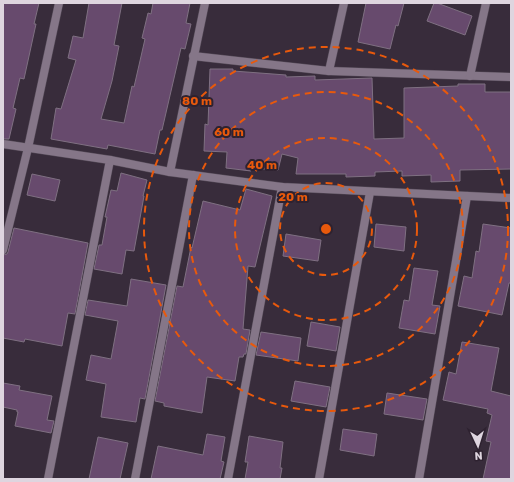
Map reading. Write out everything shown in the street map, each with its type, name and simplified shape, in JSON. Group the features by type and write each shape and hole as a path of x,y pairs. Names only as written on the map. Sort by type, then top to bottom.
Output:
{"street":[{"path":"3,250 28,148 59,3"},
{"path":"170,172 205,3"},
{"path":"329,71 344,3"},
{"path":"470,76 486,3"},
{"path":"193,56 329,71 511,77"},
{"path":"3,144 110,160 170,172 282,187 511,198"},
{"path":"48,479 110,160"},
{"path":"135,479 193,175"},
{"path":"228,479 282,187"},
{"path":"319,479 370,192"},
{"path":"419,479 467,196"}],"building":[{"path":"3,3 39,3 24,79 20,78 13,108 16,109 9,139 3,139"},
{"path":"89,3 122,3 114,45 119,46 112,81 101,119 124,123 132,86 134,87 145,39 142,38 148,13 151,14 153,3 190,3 186,23 191,24 185,49 181,48 155,154 108,145 107,149 51,139 56,108 61,109 76,60 68,58 73,36 83,38"},
{"path":"366,3 404,3 398,26 396,25 390,49 358,42"},
{"path":"434,3 472,16 465,35 427,21"},
{"path":"210,69 233,69 233,71 286,75 286,77 315,76 315,80 372,78 374,139 404,138 404,88 458,86 458,84 485,84 485,92 511,92 511,169 460,170 460,181 431,182 431,175 402,176 402,171 375,172 375,176 346,177 346,174 296,174 298,158 282,154 278,170 251,168 251,171 226,168 227,152 204,151 205,124 208,125"},
{"path":"121,173 147,180 134,251 126,250 122,274 94,269 99,245 102,245 107,217 105,217 111,190 117,191"},
{"path":"32,174 60,180 55,201 27,195"},
{"path":"246,189 272,196 255,267 248,266 243,329 250,330 246,354 244,354 243,357 239,357 235,381 207,377 202,413 164,406 164,403 155,401 177,286 183,287 191,247 192,248 203,201 240,210"},
{"path":"376,224 406,227 404,251 374,247"},
{"path":"483,224 511,228 511,283 509,283 502,315 458,306 464,276 472,278 476,251 479,252"},
{"path":"14,228 88,243 75,314 68,313 62,346 25,339 24,342 3,338 3,255 7,254 8,252"},
{"path":"286,234 321,240 318,261 283,256"},
{"path":"414,268 438,271 432,305 440,306 435,334 399,328 404,300 409,301"},
{"path":"131,279 166,285 145,399 140,398 136,422 101,417 106,384 86,380 91,355 111,359 118,321 85,315 88,300 127,306"},
{"path":"311,322 340,327 336,351 307,346"},
{"path":"261,332 301,338 298,361 256,355"},
{"path":"462,342 499,348 491,391 511,396 511,479 483,479 491,442 486,441 492,415 487,413 488,409 443,400 449,372 456,374"},
{"path":"295,381 330,387 326,407 291,401"},
{"path":"3,383 20,386 19,390 52,396 47,420 54,421 51,433 15,426 18,412 17,410 3,407"},
{"path":"387,393 427,399 423,420 384,414"},
{"path":"343,429 377,434 374,456 340,450"},
{"path":"207,434 225,437 221,461 224,462 220,479 151,479 158,446 203,455"},
{"path":"249,436 283,442 280,479 245,479 248,462 245,462"},
{"path":"98,437 128,443 120,479 89,479"}]}
